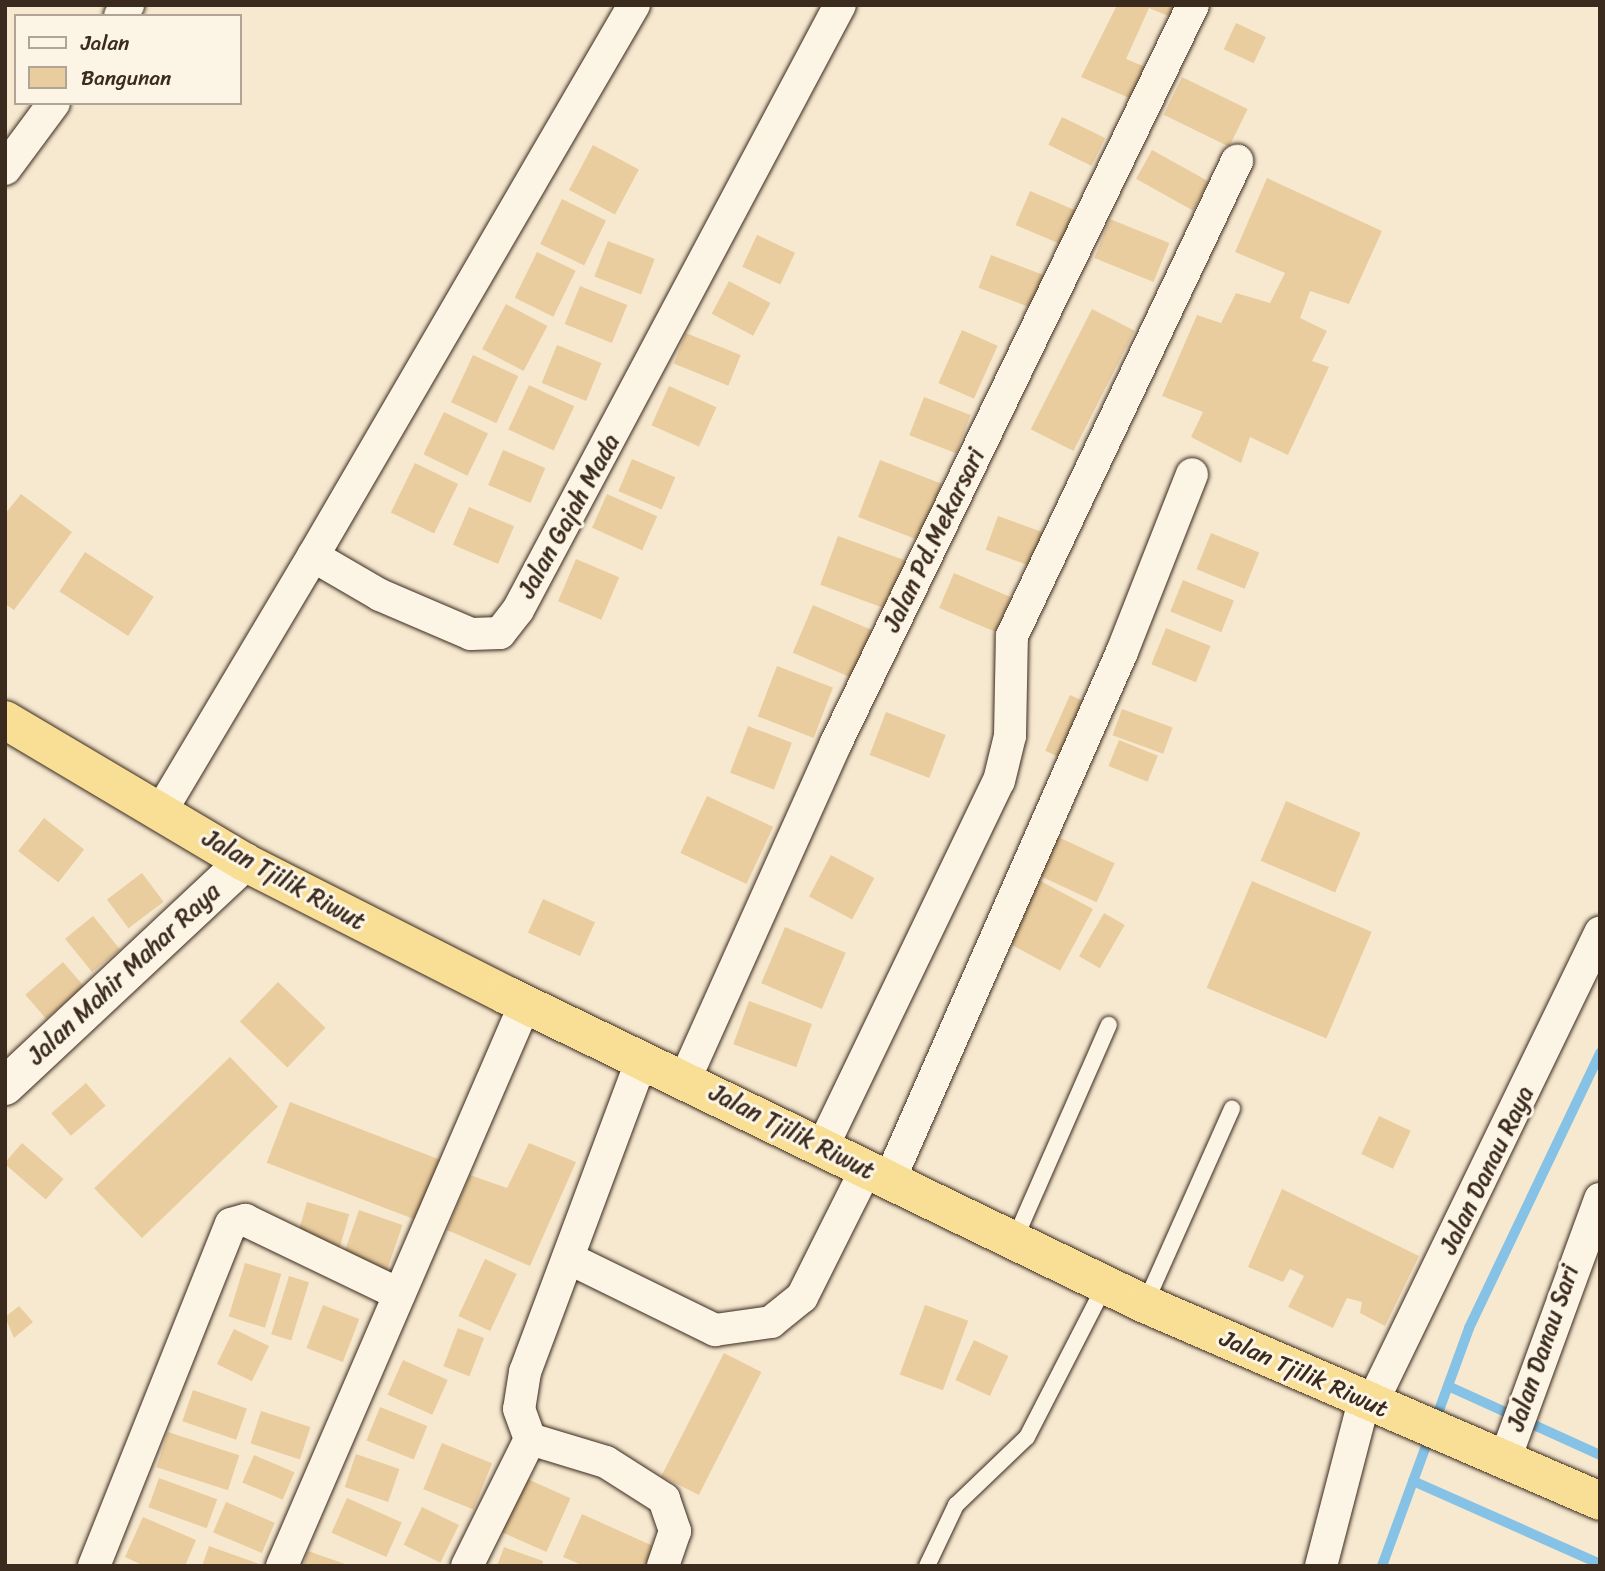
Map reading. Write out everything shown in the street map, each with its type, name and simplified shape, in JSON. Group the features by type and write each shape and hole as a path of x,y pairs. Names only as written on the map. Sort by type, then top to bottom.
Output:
{"highway":[{"name":"Jalan Tjilik Riwut","path":"7,725 161,811 244,862 525,1004 685,1079 1144,1304 1367,1403 1600,1501"}],"main road":[{"name":"Jalan Mahir Mahar Raya","path":"5,1086 244,862"}],"street":[{"path":"161,811 634,5"},
{"name":"Jalan Gajah Mada","path":"313,556 435,621 471,634 500,633 733,215 840,5"},
{"name":"Jalan Pd.Mekarsari","path":"685,1079 842,731 1192,5"},
{"path":"5,169 53,105"},
{"path":"822,1148 999,780 1010,736 1012,636 1237,161"},
{"path":"568,1258 715,1330 771,1322 802,1297 877,1175 1122,652 1192,474"},
{"name":"Jalan Danau Raya","path":"1321,1566 1367,1403 1600,933"},
{"path":"282,1566 525,1004"},
{"path":"467,1566 530,1439 519,1409 525,1372 642,1059"},
{"name":"Jalan Danau Sari","path":"1500,1457 1600,1199"},
{"path":"94,1566 232,1224 245,1220 399,1294"},
{"path":"530,1439 606,1462 664,1499 675,1531 663,1566"}],"lane":[{"path":"1014,1241 1109,1025"},
{"path":"1144,1304 1232,1109"},
{"path":"928,1566 956,1505 1027,1437 1105,1285"}],"building":[{"path":"1117,5 1178,5 1173,18 1149,8 1126,59 1148,68 1134,100 1081,77"},
{"path":"1236,23 1266,37 1254,63 1224,49"},
{"path":"1182,77 1248,109 1229,147 1164,115"},
{"path":"1062,117 1105,138 1092,166 1048,145"},
{"path":"593,145 639,169 615,214 569,190"},
{"path":"1152,150 1209,182 1193,210 1136,179"},
{"path":"1267,178 1382,231 1349,304 1310,291 1300,318 1327,331 1312,361 1329,367 1288,455 1250,437 1241,463 1191,437 1203,412 1162,396 1197,315 1221,323 1236,293 1270,303 1285,273 1235,252"},
{"path":"1030,191 1077,211 1062,245 1016,225"},
{"path":"562,199 606,220 584,265 540,244"},
{"path":"1110,219 1169,243 1154,282 1094,258"},
{"path":"757,235 795,253 780,284 742,267"},
{"path":"608,241 655,259 641,294 594,276"},
{"path":"537,252 576,271 553,317 515,298"},
{"path":"991,255 1048,277 1035,310 978,288"},
{"path":"729,281 770,303 753,336 712,314"},
{"path":"580,286 627,305 612,343 565,324"},
{"path":"506,304 547,326 524,371 482,349"},
{"path":"1092,309 1135,331 1073,451 1031,429"},
{"path":"962,330 998,346 974,399 938,383"},
{"path":"686,333 741,355 728,386 674,364"},
{"path":"557,345 602,363 586,401 542,383"},
{"path":"473,355 518,376 496,423 451,402"},
{"path":"529,385 574,406 554,451 508,429"},
{"path":"669,386 717,407 699,446 652,425"},
{"path":"924,397 971,415 956,453 909,435"},
{"path":"444,412 488,433 467,476 423,454"},
{"path":"503,450 545,468 530,503 488,485"},
{"path":"632,459 675,477 662,510 618,491"},
{"path":"880,460 942,484 920,541 858,517"},
{"path":"415,463 458,484 434,533 391,512"},
{"path":"21,494 72,532 14,610 5,604 5,514"},
{"path":"607,494 657,516 642,550 592,528"},
{"path":"469,507 514,526 498,564 453,545"},
{"path":"998,516 1047,534 1035,568 986,550"},
{"path":"1211,533 1259,552 1245,589 1196,569"},
{"path":"838,536 910,562 893,611 820,585"},
{"path":"85,552 154,597 128,636 59,591"},
{"path":"576,559 619,577 601,620 558,601"},
{"path":"954,573 1011,597 996,632 939,608"},
{"path":"1183,580 1234,601 1221,632 1170,612"},
{"path":"813,605 872,630 852,678 793,653"},
{"path":"1166,628 1211,646 1196,682 1151,664"},
{"path":"777,666 833,688 814,738 758,716"},
{"path":"1070,695 1086,702 1061,758 1045,751"},
{"path":"1122,709 1173,727 1163,754 1112,735"},
{"path":"886,712 946,735 929,778 870,755"},
{"path":"748,726 792,743 774,790 730,773"},
{"path":"1119,740 1158,756 1147,782 1109,766"},
{"path":"707,796 773,827 747,884 680,853"},
{"path":"1286,801 1361,833 1335,892 1261,861"},
{"path":"44,818 84,849 58,882 18,851"},
{"path":"1054,835 1115,863 1097,902 1036,874"},
{"path":"831,855 874,878 852,920 809,896"},
{"path":"142,873 164,902 129,928 107,899"},
{"path":"1033,877 1093,909 1060,971 1000,939"},
{"path":"1252,881 1372,932 1326,1039 1207,988"},
{"path":"543,899 595,922 580,956 528,933"},
{"path":"1104,913 1125,925 1100,968 1079,956"},
{"path":"93,916 120,949 92,972 65,939"},
{"path":"785,927 846,953 822,1009 761,983"},
{"path":"63,962 84,986 46,1019 25,995"},
{"path":"278,982 325,1028 287,1067 240,1022"},
{"path":"749,1001 812,1024 796,1067 733,1044"},
{"path":"230,1057 278,1107 142,1238 94,1188"},
{"path":"86,1083 106,1106 71,1136 51,1113"},
{"path":"290,1102 442,1160 419,1221 267,1163"},
{"path":"1379,1116 1411,1131 1393,1169 1361,1154"},
{"path":"22,1143 64,1179 46,1199 5,1164"},
{"path":"529,1143 576,1162 530,1266 447,1230 470,1175 507,1188"},
{"path":"1282,1189 1419,1256 1385,1326 1360,1313 1362,1302 1347,1298 1333,1328 1288,1307 1304,1276 1290,1269 1283,1282 1248,1267"},
{"path":"307,1202 349,1214 339,1251 297,1239"},
{"path":"359,1210 402,1225 386,1274 342,1259"},
{"path":"485,1259 517,1274 490,1331 458,1316"},
{"path":"245,1263 281,1274 265,1328 229,1317"},
{"path":"289,1276 309,1282 291,1340 271,1334"},
{"path":"323,1305 359,1319 343,1362 307,1348"},
{"path":"925,1305 968,1321 943,1390 900,1375"},
{"path":"19,1306 33,1322 14,1338 5,1317"},
{"path":"458,1328 484,1338 469,1376 443,1366"},
{"path":"234,1329 269,1346 252,1381 217,1364"},
{"path":"974,1340 1008,1356 990,1396 955,1380"},
{"path":"724,1353 761,1372 699,1495 661,1476"},
{"path":"403,1360 448,1380 432,1415 388,1395"},
{"path":"193,1390 247,1409 236,1440 182,1421"},
{"path":"380,1407 427,1426 414,1459 367,1440"},
{"path":"261,1411 310,1427 300,1459 250,1443"},
{"path":"168,1432 239,1455 228,1490 157,1467"},
{"path":"442,1443 492,1463 473,1510 423,1489"},
{"path":"356,1454 399,1469 388,1502 345,1487"},
{"path":"254,1455 295,1472 283,1500 242,1483"},
{"path":"523,1477 571,1498 547,1552 499,1531"},
{"path":"159,1478 217,1499 207,1528 148,1507"},
{"path":"347,1498 402,1522 386,1557 332,1533"},
{"path":"226,1502 275,1523 262,1553 213,1532"},
{"path":"422,1507 459,1525 440,1563 404,1545"},
{"path":"582,1514 653,1546 645,1566 584,1566 563,1557"},
{"path":"143,1517 196,1540 185,1566 144,1566 125,1557"},
{"path":"209,1546 262,1565 262,1566 202,1566"},
{"path":"504,1547 543,1561 542,1566 497,1566"},
{"path":"308,1551 348,1565 348,1566 303,1566"}],"waterway":[{"path":"1382,1566 1469,1328 1600,1053"},
{"path":"1448,1386 1600,1455"},
{"path":"1413,1481 1600,1564"}]}
